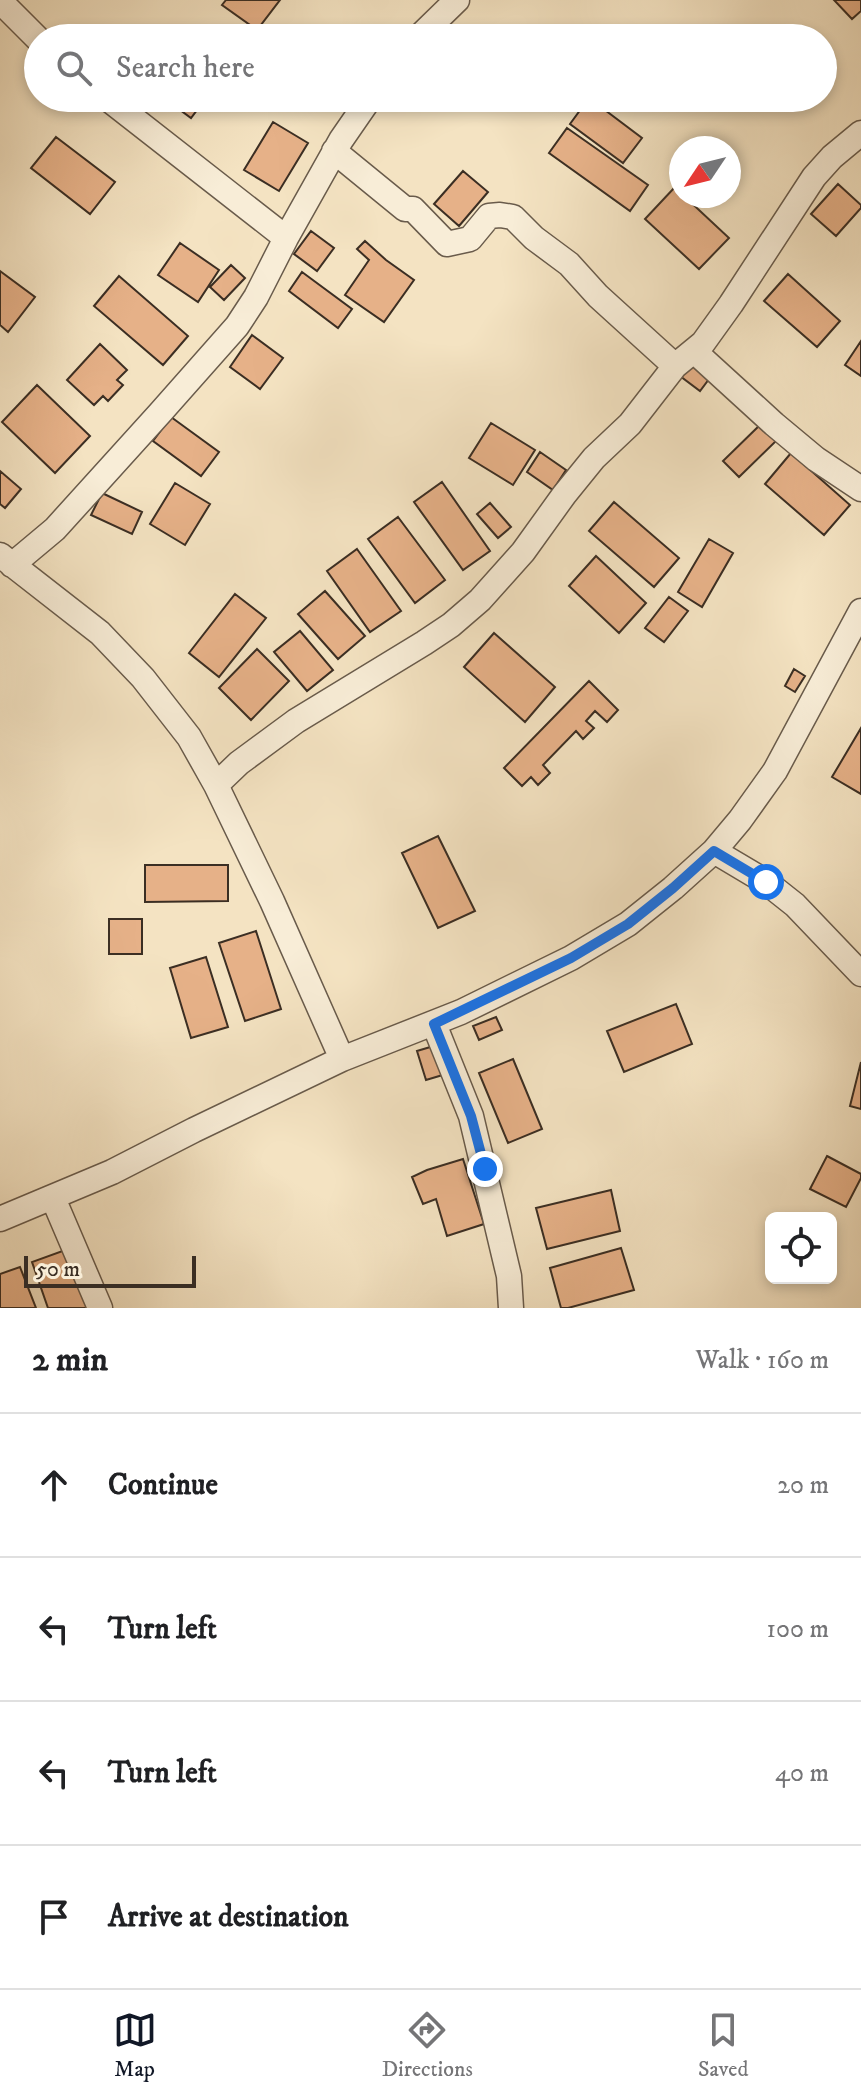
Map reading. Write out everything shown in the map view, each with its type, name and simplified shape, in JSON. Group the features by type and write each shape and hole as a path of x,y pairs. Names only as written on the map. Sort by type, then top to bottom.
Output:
{"street":[{"path":"432,24 457,0"},
{"path":"0,1 24,25"},
{"path":"125,112 286,238"},
{"path":"342,1059 272,901 216,785 189,737 143,678 100,633 6,560 55,529 237,326 256,297 334,151 360,112"},
{"path":"216,785 239,763 296,721 424,643 480,600 523,552 594,458 630,424 684,358 703,343 814,177 861,133"},
{"path":"334,151 405,209 413,209 447,244 470,239 489,216 513,217 534,238 569,264 598,296 861,489"},
{"path":"0,1219 112,1172 342,1059 434,1024 571,958 628,924 714,851 740,820 775,771 861,611"},
{"path":"714,851 766,882 795,905 861,974"},
{"path":"434,1024 471,1116 509,1276 511,1308"},
{"path":"53,1198 100,1308"}],"building":[{"path":"226,0 280,0 262,24 249,24 222,5"},
{"path":"834,0 861,0 861,11 852,19"},
{"path":"579,112 608,112 642,138 623,163 570,124"},
{"path":"273,122 308,143 279,191 244,170"},
{"path":"567,128 648,185 630,211 549,153"},
{"path":"56,137 115,182 90,214 31,168"},
{"path":"463,171 488,192 459,226 434,204"},
{"path":"838,184 861,208 836,236 811,214"},
{"path":"669,193 669,208 697,208 729,238 699,269 645,219"},
{"path":"311,231 334,248 317,271 294,254"},
{"path":"365,241 414,280 384,322 345,295 369,260 357,249"},
{"path":"180,243 219,270 198,302 158,275"},
{"path":"231,265 245,278 224,300 210,287"},
{"path":"0,271 35,297 8,332 0,325"},
{"path":"302,272 352,309 338,328 289,291"},
{"path":"788,274 840,321 817,347 764,301"},
{"path":"119,276 188,336 163,365 94,306"},
{"path":"252,335 283,358 260,389 230,367"},
{"path":"861,341 861,376 845,365"},
{"path":"100,344 127,370 117,380 123,385 108,401 103,396 94,405 67,380"},
{"path":"692,360 712,375 700,391 680,376"},
{"path":"37,385 90,436 55,473 2,422"},
{"path":"171,417 219,452 201,476 153,441"},
{"path":"763,422 779,438 739,477 723,461"},
{"path":"491,423 535,450 513,485 469,458"},
{"path":"540,452 566,470 553,490 527,472"},
{"path":"791,453 850,505 824,535 765,484"},
{"path":"0,471 21,489 5,508 0,504"},
{"path":"442,482 490,551 463,570 414,502"},
{"path":"175,483 210,504 185,545 150,524"},
{"path":"102,493 142,512 132,534 91,515"},
{"path":"614,502 679,558 654,587 589,531"},
{"path":"490,503 511,527 498,538 477,514"},
{"path":"398,517 445,580 415,603 368,539"},
{"path":"709,539 733,553 702,607 678,592"},
{"path":"357,549 401,611 370,632 327,571"},
{"path":"596,556 646,603 619,633 569,586"},
{"path":"325,591 365,636 338,659 298,614"},
{"path":"235,594 266,618 219,677 189,653"},
{"path":"669,597 688,611 664,642 645,628"},
{"path":"300,631 333,670 307,691 274,652"},
{"path":"494,633 555,687 525,722 464,667"},
{"path":"257,649 289,681 251,720 219,688"},
{"path":"794,669 805,676 795,692 785,686"},
{"path":"589,681 618,710 607,722 595,711 586,721 594,728 583,739 576,731 543,765 550,773 538,785 531,777 522,786 504,768"},
{"path":"861,728 861,794 832,777"},
{"path":"438,836 475,911 438,928 402,853"},
{"path":"145,865 228,865 228,901 145,902"},
{"path":"109,919 142,919 142,954 109,954"},
{"path":"256,931 281,1009 245,1021 219,943"},
{"path":"206,957 228,1027 191,1038 170,968"},
{"path":"676,1004 692,1044 624,1072 607,1031"},
{"path":"496,1017 502,1030 479,1040 473,1026"},
{"path":"437,1045 446,1074 426,1080 417,1051"},
{"path":"513,1059 542,1129 508,1143 479,1073"},
{"path":"861,1062 861,1109 850,1106"},
{"path":"827,1156 861,1174 846,1207 810,1189"},
{"path":"463,1159 484,1224 447,1236 436,1199 423,1204 412,1177"},
{"path":"611,1190 620,1231 547,1249 536,1208"},
{"path":"621,1248 634,1290 561,1308 550,1268"},
{"path":"68,1249 89,1308 48,1308 32,1262"},
{"path":"20,1267 36,1308 0,1308 0,1274"}],"route":[{"path":"485,1169 471,1116 434,1024 571,958 628,924 714,851 766,882"}]}
